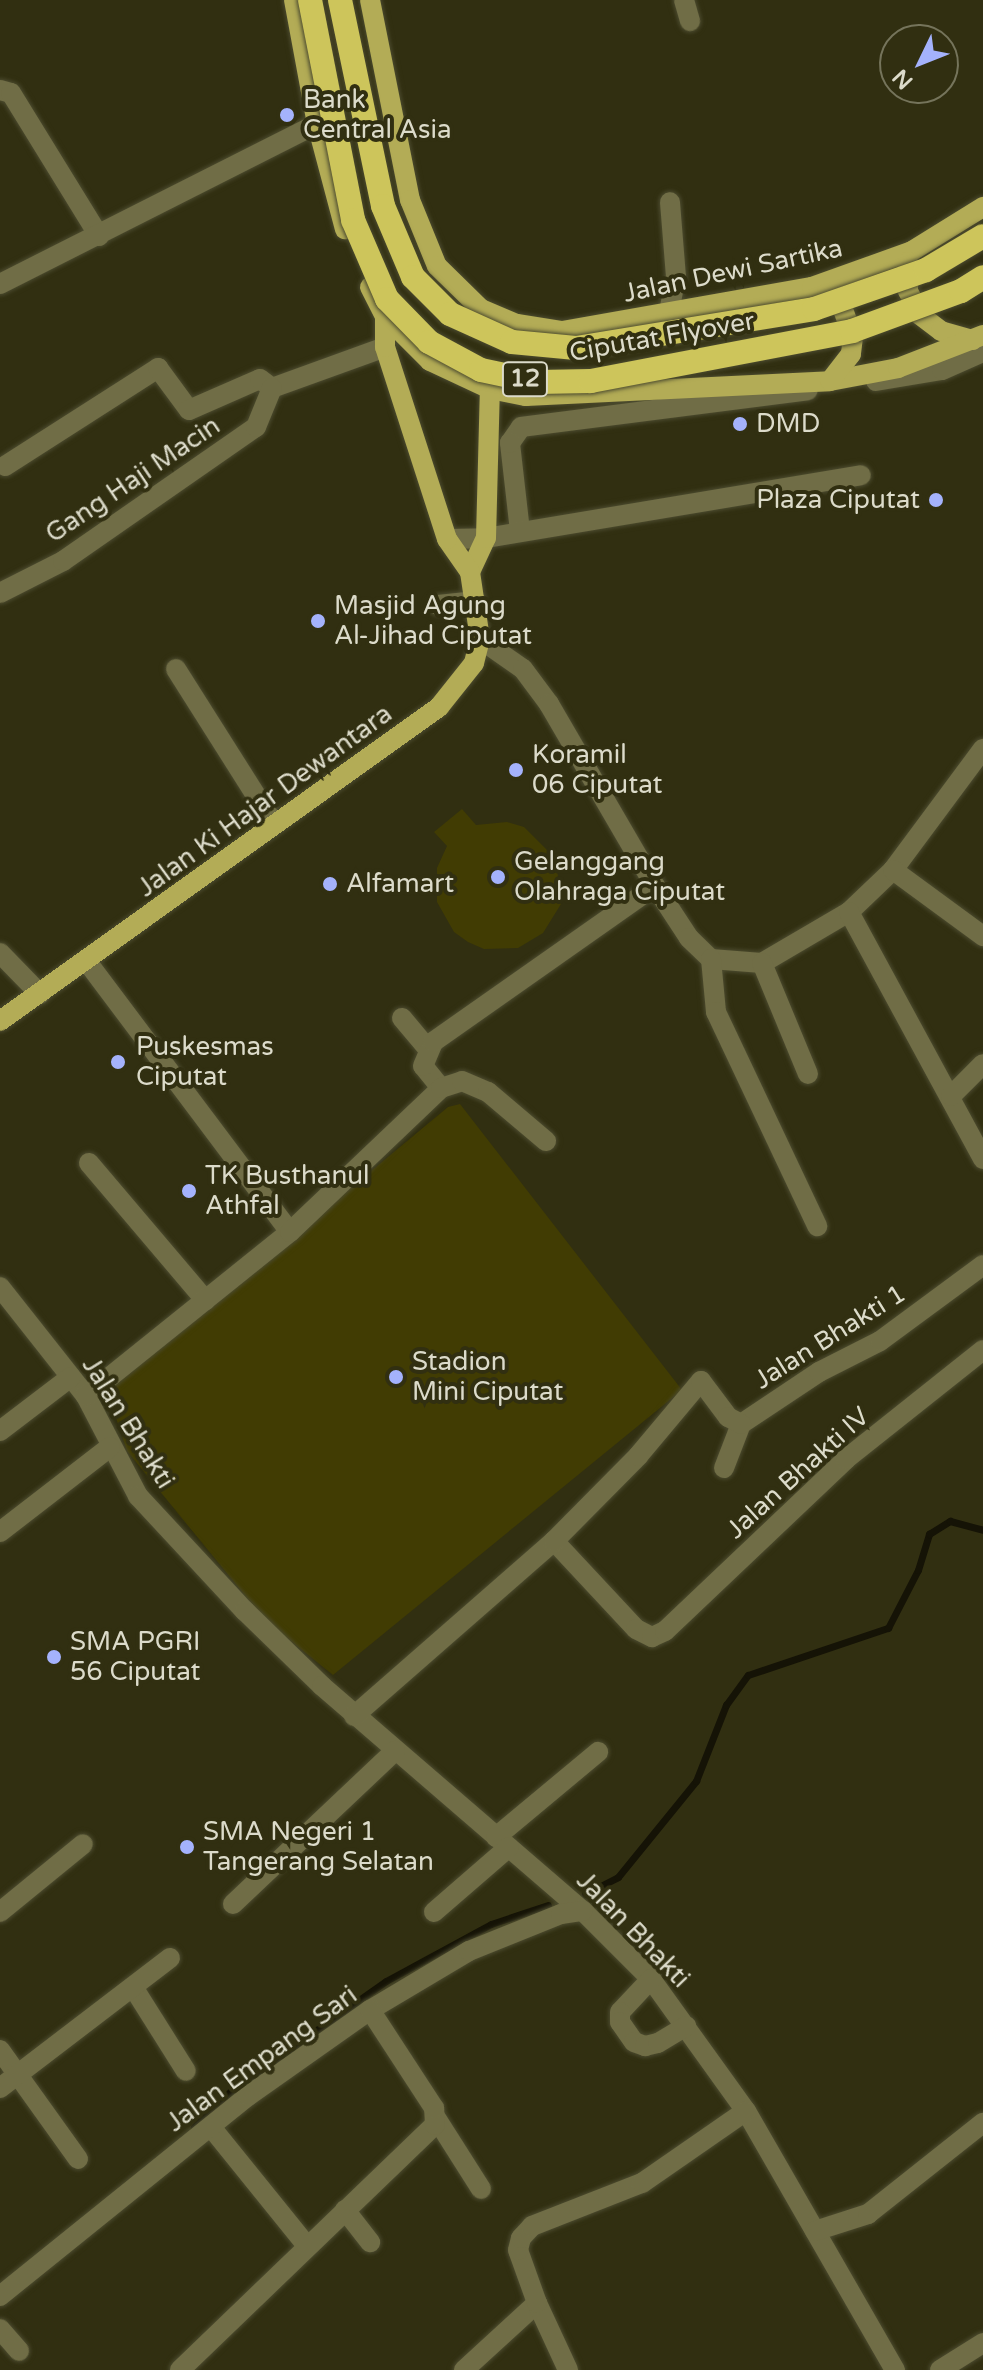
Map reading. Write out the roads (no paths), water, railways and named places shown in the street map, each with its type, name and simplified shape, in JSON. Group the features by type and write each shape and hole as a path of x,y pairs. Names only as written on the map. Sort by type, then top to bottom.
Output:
{"highway":[{"name":"Ciputat Flyover","path":"310,0 353,220 387,299 429,342 481,370 538,382 591,381 852,331 936,301 983,277"},
{"name":"Ciputat Flyover","path":"340,0 383,206 413,277 450,314 512,342 576,348 814,309 926,270 983,236"}],"main road":[{"path":"294,0 317,124 343,224 385,316 430,361 490,389 526,396 830,381 898,368 980,342"},
{"name":"Jalan Dewi Sartika","path":"370,0 410,200 437,266 481,309 517,324 562,331 812,287 912,251 983,207"},
{"path":"912,251 908,291 920,315 941,331 980,342"},
{"path":"812,287 841,304 852,328 851,354 830,381"},
{"name":"Jalan Ki Hajar Dewantara","path":"0,1021 88,963 274,824 439,707 474,663 480,639 470,572 447,539 385,347 385,316"},
{"path":"470,572 486,538 490,389"}],"street":[{"path":"684,0 690,21"},
{"path":"2,87 99,236"},
{"path":"0,284 317,124"},
{"path":"669,312 676,277 670,202"},
{"path":"520,531 510,443 521,427 942,370 980,342"},
{"path":"5,466 158,368 189,410 260,379 272,388 385,347"},
{"name":"Gang Haji Macin","path":"0,593 63,561 256,427 272,388"},
{"path":"447,539 486,538 861,475"},
{"path":"438,605 476,601"},
{"path":"480,639 523,669 549,704 655,886 689,938 711,959 762,963 849,912 893,870 983,749"},
{"path":"176,669 274,824"},
{"path":"893,870 983,936"},
{"path":"441,1088 424,1070 427,1048 655,886"},
{"path":"849,912 983,1159"},
{"path":"0,953 40,994"},
{"path":"711,959 716,1012 817,1226"},
{"path":"88,963 290,1232"},
{"path":"762,963 808,1074"},
{"path":"402,1018 427,1048"},
{"path":"951,1096 983,1064"},
{"path":"86,1396 290,1232 441,1088 462,1081 488,1092 546,1141"},
{"path":"89,1163 205,1300"},
{"name":"Jalan Bhakti 1","path":"724,1468 741,1424 819,1372 880,1341 983,1265"},
{"name":"Jalan Bhakti","path":"0,1287 86,1396 138,1496 163,1523 354,1716 583,1911 651,1979 746,2111 895,2370"},
{"name":"Jalan Bhakti IV","path":"554,1541 636,1629 652,1637 665,1631 846,1459 983,1350"},
{"path":"0,1431 71,1377"},
{"path":"354,1716 554,1541 638,1456 701,1381 728,1417 741,1424"},
{"path":"0,1532 110,1447"},
{"path":"233,1904 395,1751"},
{"path":"434,1912 598,1752"},
{"path":"0,1912 83,1844"},
{"name":"Jalan Empang Sari","path":"0,2296 211,2127 370,2010 469,1951 561,1914 583,1911"},
{"path":"8,2082 170,1958"},
{"path":"651,1979 620,2012 620,2022 634,2042 645,2046 658,2043 686,2026"},
{"path":"133,1987 186,2071"},
{"path":"370,2010 481,2189"},
{"path":"0,2050 8,2082 78,2159"},
{"path":"568,2370 537,2303 518,2250 521,2238 532,2226 642,2183 746,2111"},
{"path":"180,2370 307,2246 429,2134 436,2118"},
{"path":"815,2231 868,2214 983,2123"},
{"path":"211,2127 307,2246"},
{"path":"345,2210 370,2242"},
{"path":"464,2370 537,2303"},
{"path":"0,2329 19,2351"},
{"path":"940,2370 983,2343"}],"waterway":[{"path":"585,1894 618,1877 696,1781 726,1705 748,1675 888,1628 918,1570 929,1534 950,1521 983,1530"},
{"path":"194,2127 233,2089 386,1981 491,1924 548,1905"}],"place":[{"name":"Bank Central Asia","path":"287,115"},
{"name":"DMD","path":"740,424"},
{"name":"Plaza Ciputat","path":"936,500"},
{"name":"Masjid Agung Al-Jihad Ciputat","path":"318,621"},
{"name":"Koramil 06 Ciputat","path":"516,770"},
{"name":"Gelanggang Olahraga Ciputat","path":"498,877"},
{"name":"Alfamart","path":"330,884"},
{"name":"Puskesmas Ciputat","path":"118,1062"},
{"name":"TK Busthanul Athfal","path":"189,1191"},
{"name":"Stadion Mini Ciputat","path":"396,1377"},
{"name":"SMA PGRI 56 Ciputat","path":"54,1657"},
{"name":"SMA Negeri 1 Tangerang Selatan","path":"187,1847"}]}
